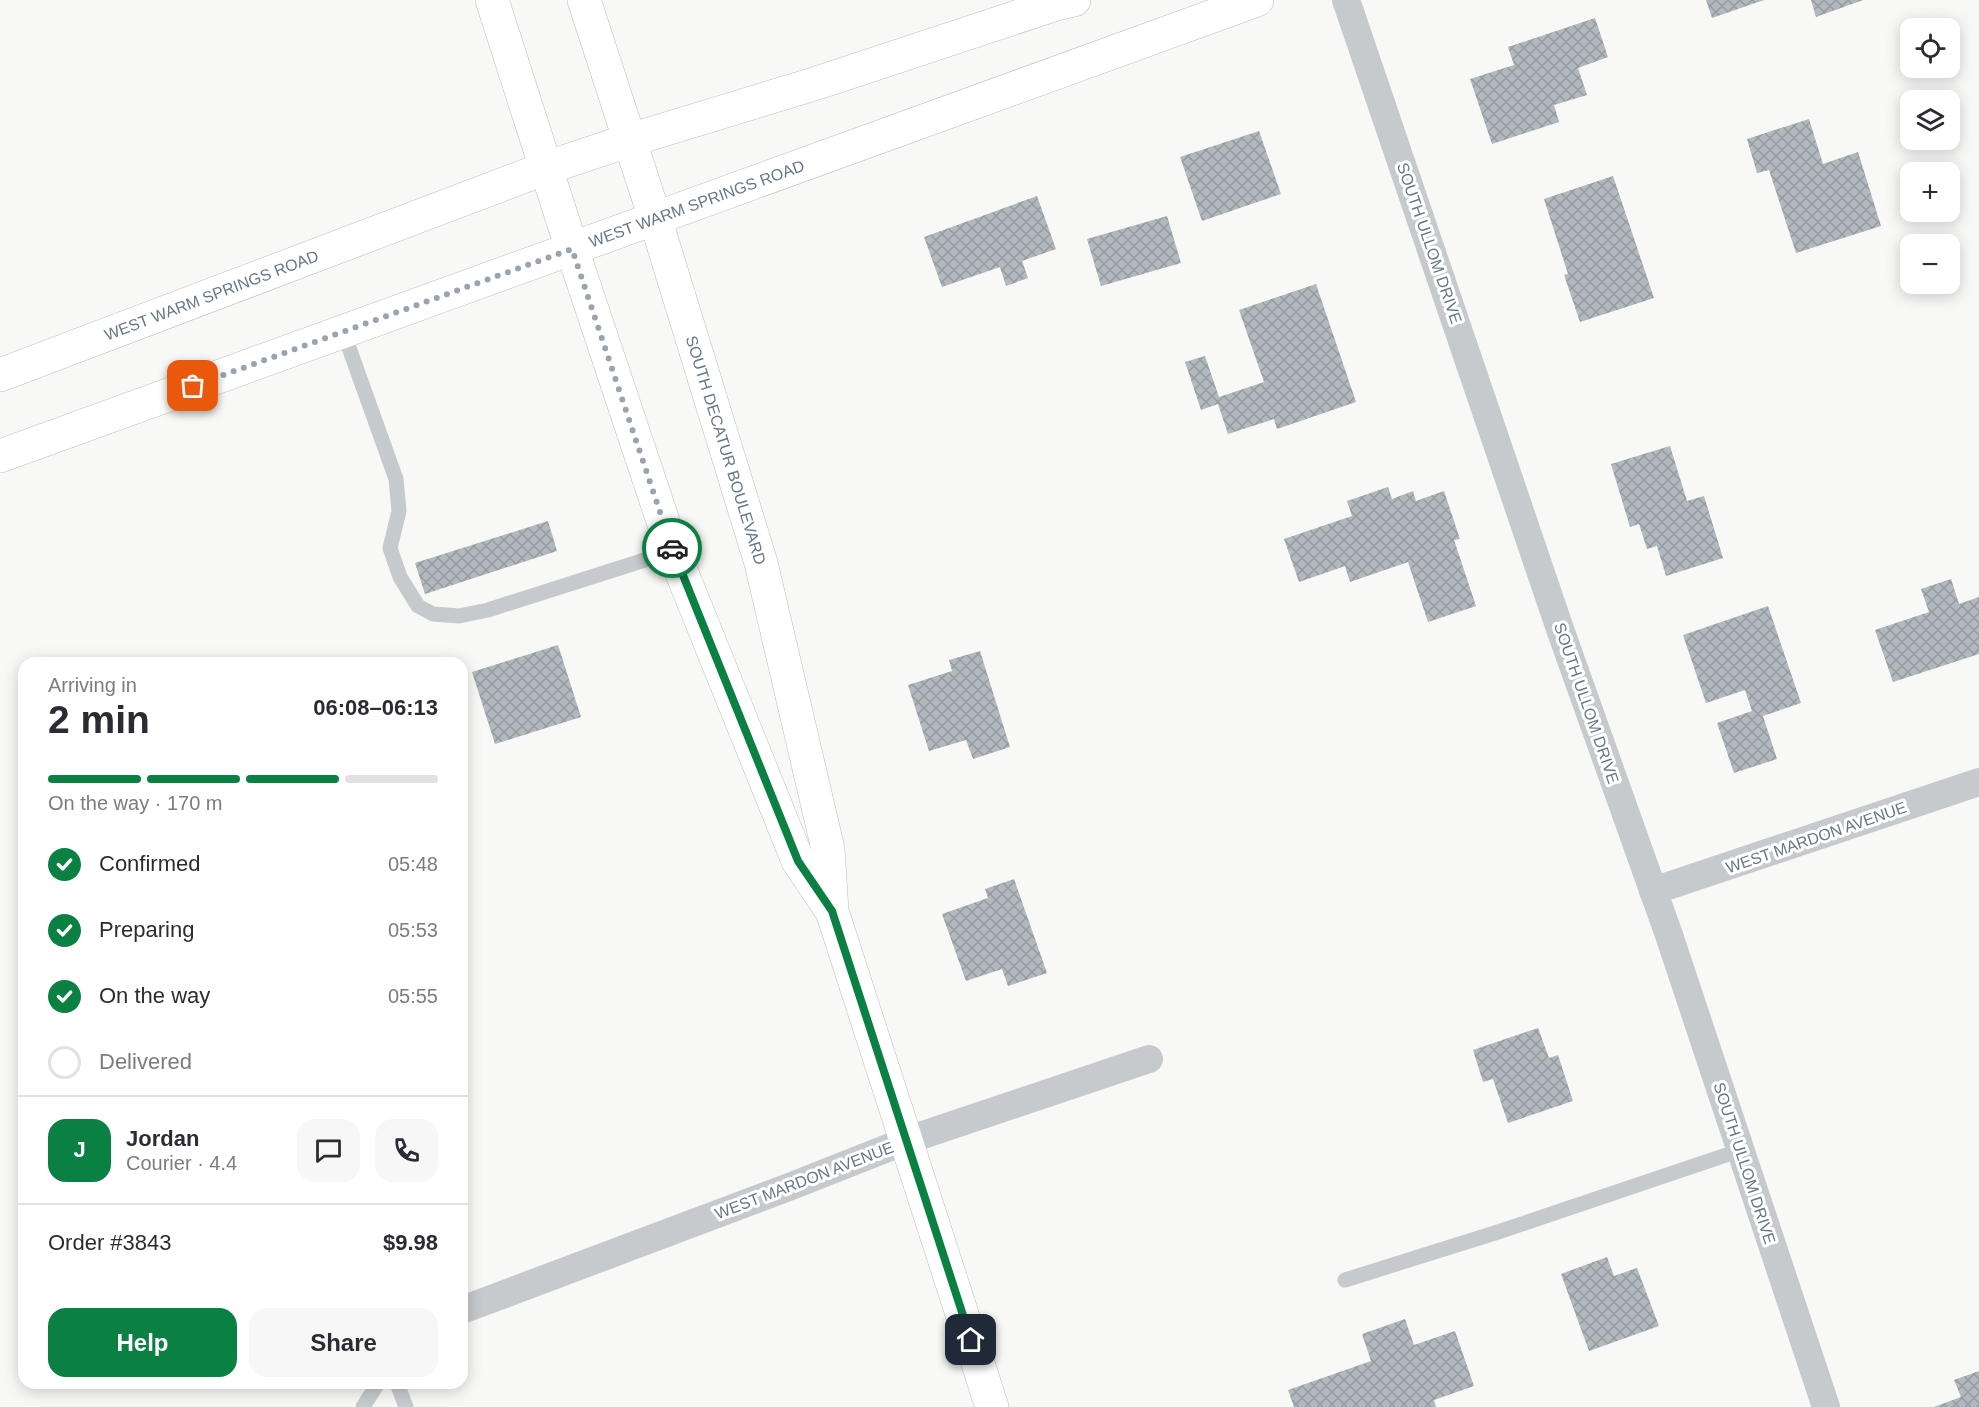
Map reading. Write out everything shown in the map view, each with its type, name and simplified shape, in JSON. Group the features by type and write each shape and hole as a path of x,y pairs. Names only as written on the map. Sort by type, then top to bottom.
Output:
{"main road":[{"name":"SOUTH DECATUR BOULEVARD","path":"492,0 572,249 674,551 798,861 832,911"},
{"name":"SOUTH DECATUR BOULEVARD","path":"584,0 656,218 761,563 828,849 832,911 908,1140 992,1407"},
{"name":"WEST WARM SPRINGS ROAD","path":"0,375 546,168 1074,0"},
{"name":"WEST WARM SPRINGS ROAD","path":"0,456 1257,0"}],"street":[{"name":"SOUTH ULLOM DRIVE","path":"1346,0 1564,640 1653,891 1826,1407"},
{"name":"WEST MARDON AVENUE","path":"1653,891 1979,782"},
{"name":"WEST MARDON AVENUE","path":"468,1309 908,1140 1149,1059"}],"lane":[{"path":"343,331 396,479 399,512 390,548 400,577 418,606 433,614 459,616 488,610 674,551"},
{"path":"1346,1280 1498,1232 1741,1150"},
{"path":"363,1407 374,1389"},
{"path":"399,1389 406,1407"}],"building":[{"path":"1706,0 1764,0 1712,18"},
{"path":"1811,0 1863,0 1816,17"},
{"path":"1595,18 1608,57 1578,68 1587,95 1554,105 1559,122 1492,144 1470,79 1514,65 1508,47"},
{"path":"1809,119 1823,164 1858,152 1881,226 1796,253 1769,170 1757,173 1747,139"},
{"path":"1259,131 1281,194 1202,221 1180,157"},
{"path":"1613,176 1654,298 1580,322 1564,275 1568,274 1544,199"},
{"path":"1037,196 1056,249 1022,261 1028,278 1006,286 1000,267 942,287 924,237"},
{"path":"1167,216 1181,263 1101,286 1087,239"},
{"path":"1316,284 1356,402 1277,429 1274,419 1228,434 1218,404 1201,410 1185,362 1205,356 1219,397 1264,382 1239,310"},
{"path":"1670,446 1687,501 1704,496 1723,558 1666,576 1657,546 1647,549 1639,524 1630,527 1611,464"},
{"path":"1388,487 1392,499 1413,491 1416,501 1444,491 1460,539 1454,540 1476,606 1428,622 1408,562 1350,582 1345,566 1299,582 1284,539 1352,516 1347,501"},
{"path":"548,521 557,551 425,594 415,563"},
{"path":"1951,579 1959,604 1979,597 1979,654 1893,682 1875,630 1929,612 1921,589"},
{"path":"1768,606 1801,703 1763,716 1777,759 1734,773 1717,723 1752,711 1745,690 1706,703 1683,635"},
{"path":"558,645 581,717 495,744 472,672"},
{"path":"980,651 1010,747 973,759 966,740 929,751 908,685 952,671 949,660"},
{"path":"1014,879 1047,973 1008,986 1002,969 966,981 942,914 988,898 985,889"},
{"path":"1538,1028 1549,1058 1558,1055 1573,1101 1508,1123 1493,1079 1483,1082 1473,1050"},
{"path":"1607,1257 1614,1276 1637,1268 1659,1326 1589,1351 1561,1274"},
{"path":"1405,1319 1414,1345 1455,1331 1474,1386 1434,1400 1436,1407 1294,1407 1288,1390 1371,1361 1362,1334"},
{"path":"1979,1371 1979,1407 1934,1407 1961,1397 1954,1380"}],"way so far":[{"path":"193,386 572,249 672,548"}],"route":[{"path":"672,548 798,861 832,911 971,1340"}]}
